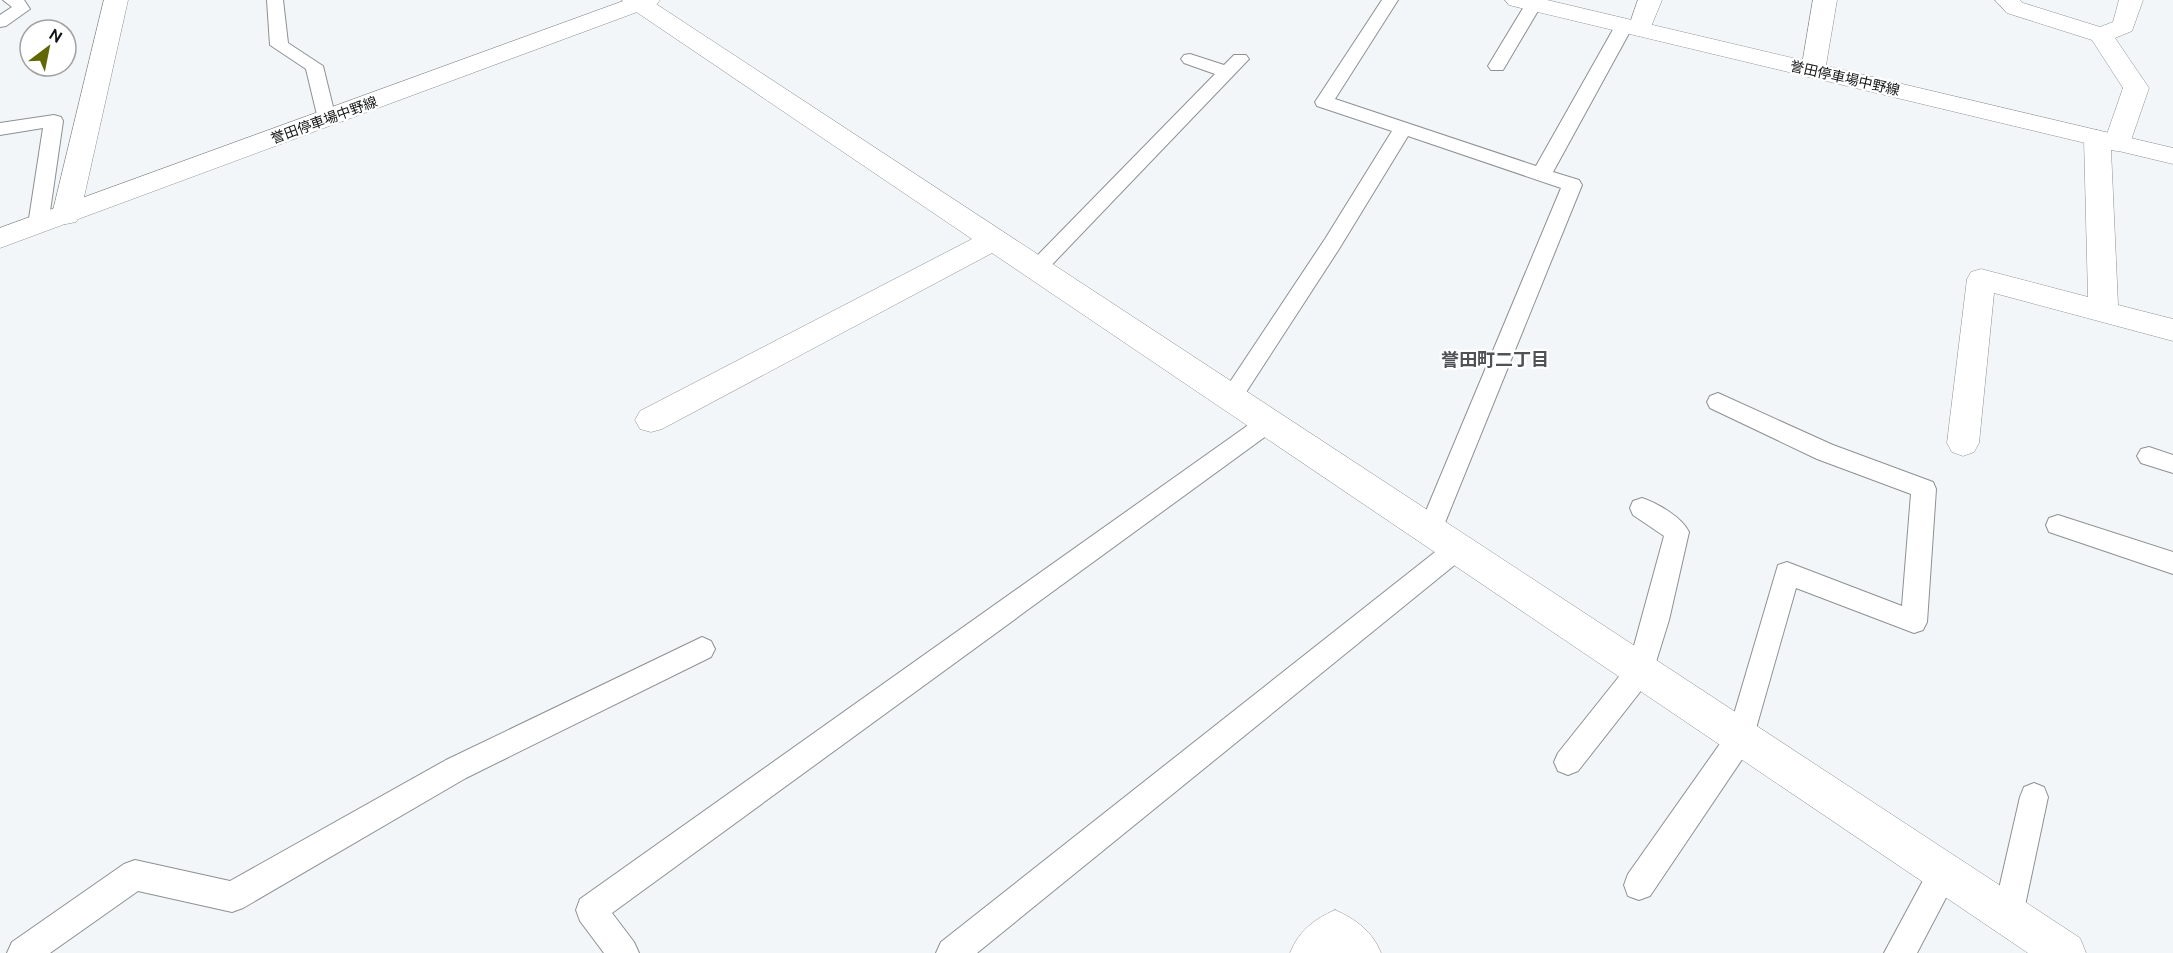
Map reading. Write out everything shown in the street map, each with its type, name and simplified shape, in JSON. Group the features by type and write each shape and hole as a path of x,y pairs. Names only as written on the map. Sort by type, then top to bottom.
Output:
{"street":[{"path":"66,215 116,0"},
{"path":"1632,28 1650,0"},
{"path":"1813,70 1826,0"},
{"path":"2007,0 2015,8 2101,35 2124,26 2131,0"},
{"path":"640,1 2065,953"},
{"name":"誉田停車場中野線","path":"0,238 327,119 640,1"},
{"name":"誉田停車場中野線","path":"1525,2 2173,156"},
{"path":"2101,35 2136,88 2107,141 2103,311"},
{"path":"651,420 995,239"},
{"path":"1963,443 1981,279 2173,330"},
{"path":"1311,953 1335,932 1360,953"}],"lane":[{"path":"0,22 21,9 16,1 11,0"},
{"path":"275,0 279,45 314,66 327,119"},
{"path":"1390,0 1324,102 1572,185 1430,530"},
{"path":"1497,66 1525,2"},
{"path":"1541,175 1632,28"},
{"path":"1037,268 1234,66 1190,59"},
{"path":"0,129 54,121 38,225"},
{"path":"1231,397 1332,244 1402,129"},
{"path":"1639,885 1741,736 1787,573 1914,622 1924,489 1825,452 1718,402"},
{"path":"623,953 591,910 1269,422"},
{"path":"2148,456 2173,464"},
{"path":"1568,762 1641,670 1656,620 1677,532 1642,508"},
{"path":"2058,525 2173,563"},
{"path":"952,953 1458,548"},
{"path":"23,953 135,875 232,897 456,769 702,649"},
{"path":"2007,915 2034,797"},
{"path":"1900,953 1944,873"}],"district":[{"name":"誉田町二丁目","path":"1495,359"}]}
